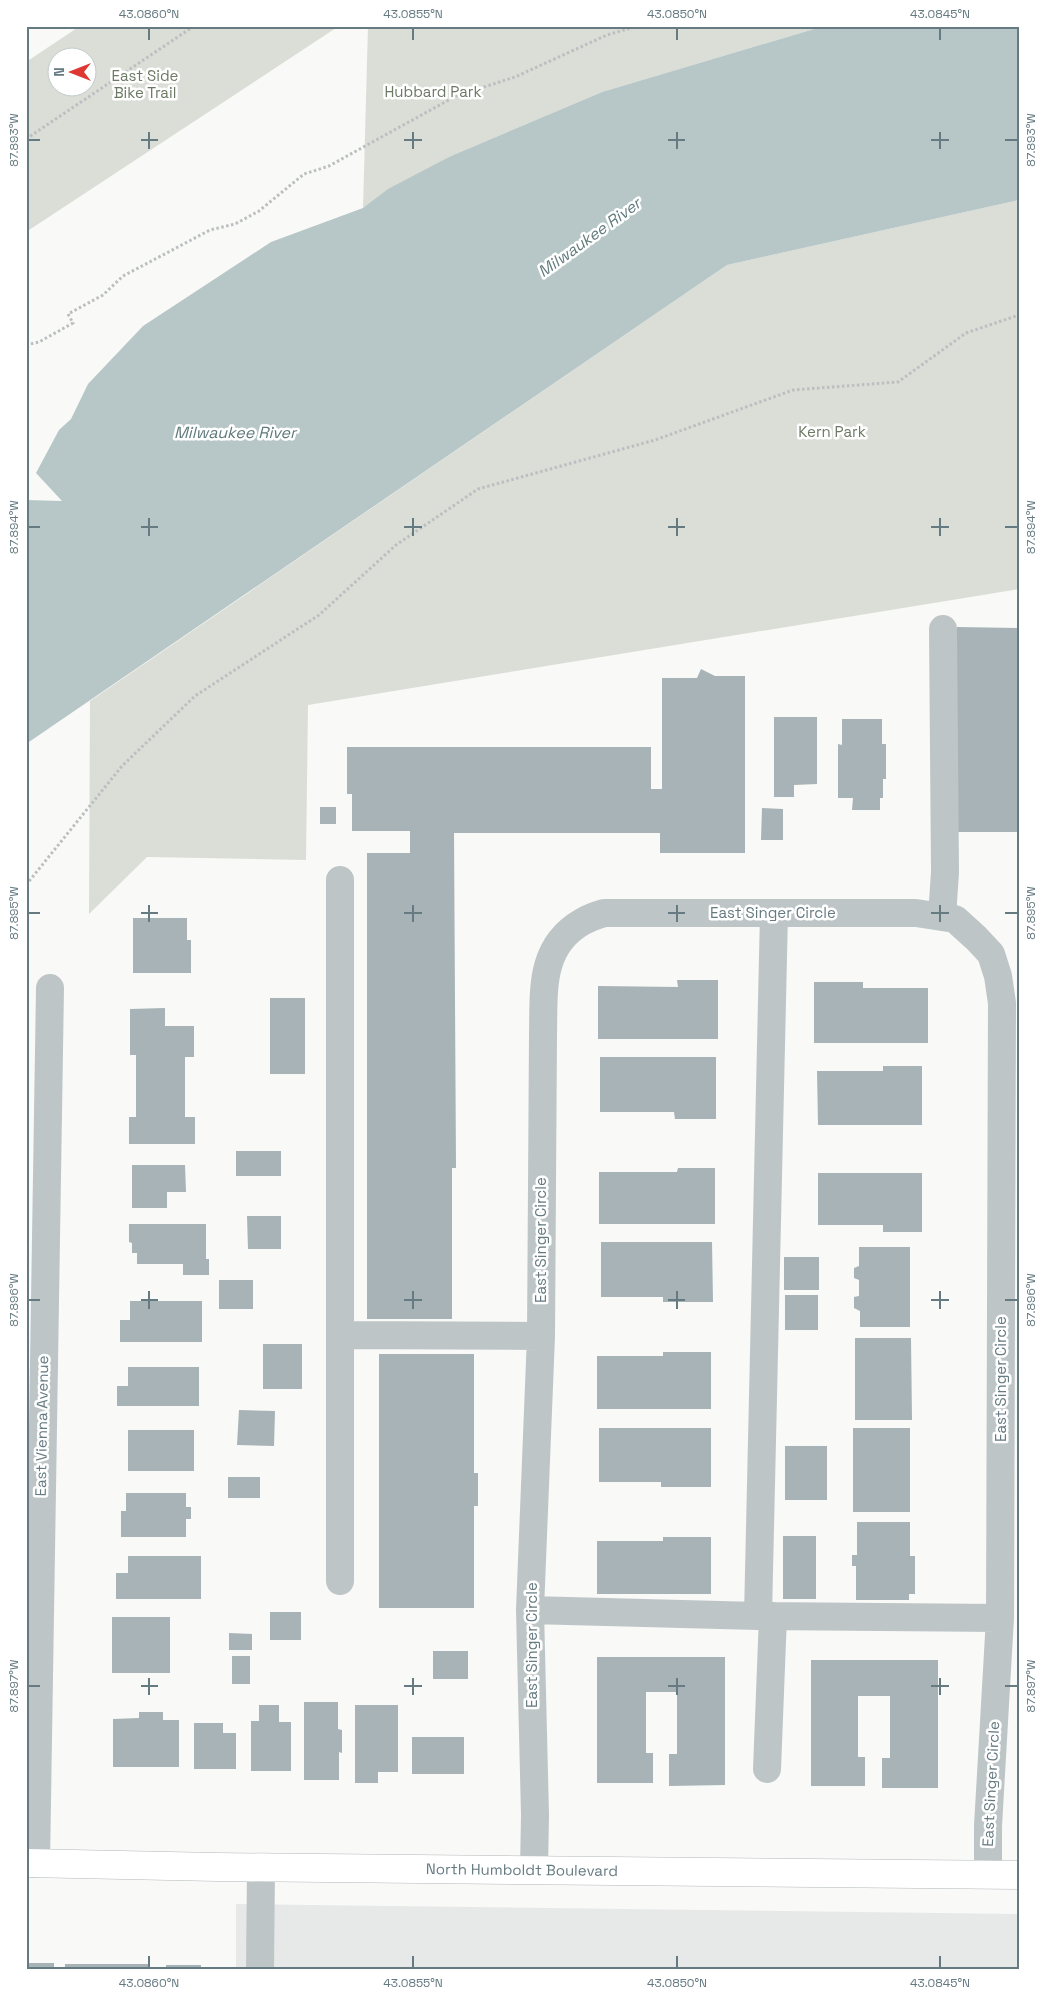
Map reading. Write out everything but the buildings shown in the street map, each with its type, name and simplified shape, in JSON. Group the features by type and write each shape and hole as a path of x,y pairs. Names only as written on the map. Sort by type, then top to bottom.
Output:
{"main road":[{"name":"North Humboldt Boulevard","path":"31,1864 1019,1875"}],"street":[{"path":"942,917 945,872 943,629"},
{"path":"340,880 340,1581"},
{"name":"East Singer Circle","path":"534,1870 535,1815 530,1610 540,1336 544,984 550,954 565,936 582,922 604,912 916,912 955,919 991,954 1002,1003 1000,1618 988,1826 988,1874"},
{"path":"767,1769 765,1616 774,913"},
{"name":"East Vienna Avenue","path":"31,1864 33,1540 50,988"},
{"path":"340,1335 540,1336"},
{"path":"530,1610 765,1616 1000,1618"},
{"path":"260,1970 261,1867"}],"path":[{"path":"26,139 194,26"},
{"path":"26,345 39,342 73,323 68,314 103,295 123,276 210,230 235,224 251,215 277,197 304,174 329,166 456,96 515,77 608,35 637,26"},
{"path":"26,885 122,766 195,696 319,615 396,545 478,489 656,440 792,390 898,382 966,333 1019,315"}],"shaded area":[{"path":"236,1904 1019,1914 1019,1970 236,1970"}],"green space":[{"name":"East Side Bike Trail","path":"80,26 339,26 26,232 26,62"},
{"name":"Hubbard Park","path":"368,26 824,26 602,92 451,156 363,208"},
{"name":"Kern Park","path":"1019,200 1019,589 308,705 306,860 147,857 89,914 90,701 727,265"}],"water":[{"name":"Milwaukee River","path":"824,26 1019,26 1019,200 727,265 26,744 26,500 62,501 36,473 59,430 71,419 88,384 143,326 271,242 363,208 388,189 451,156 602,92"}]}
